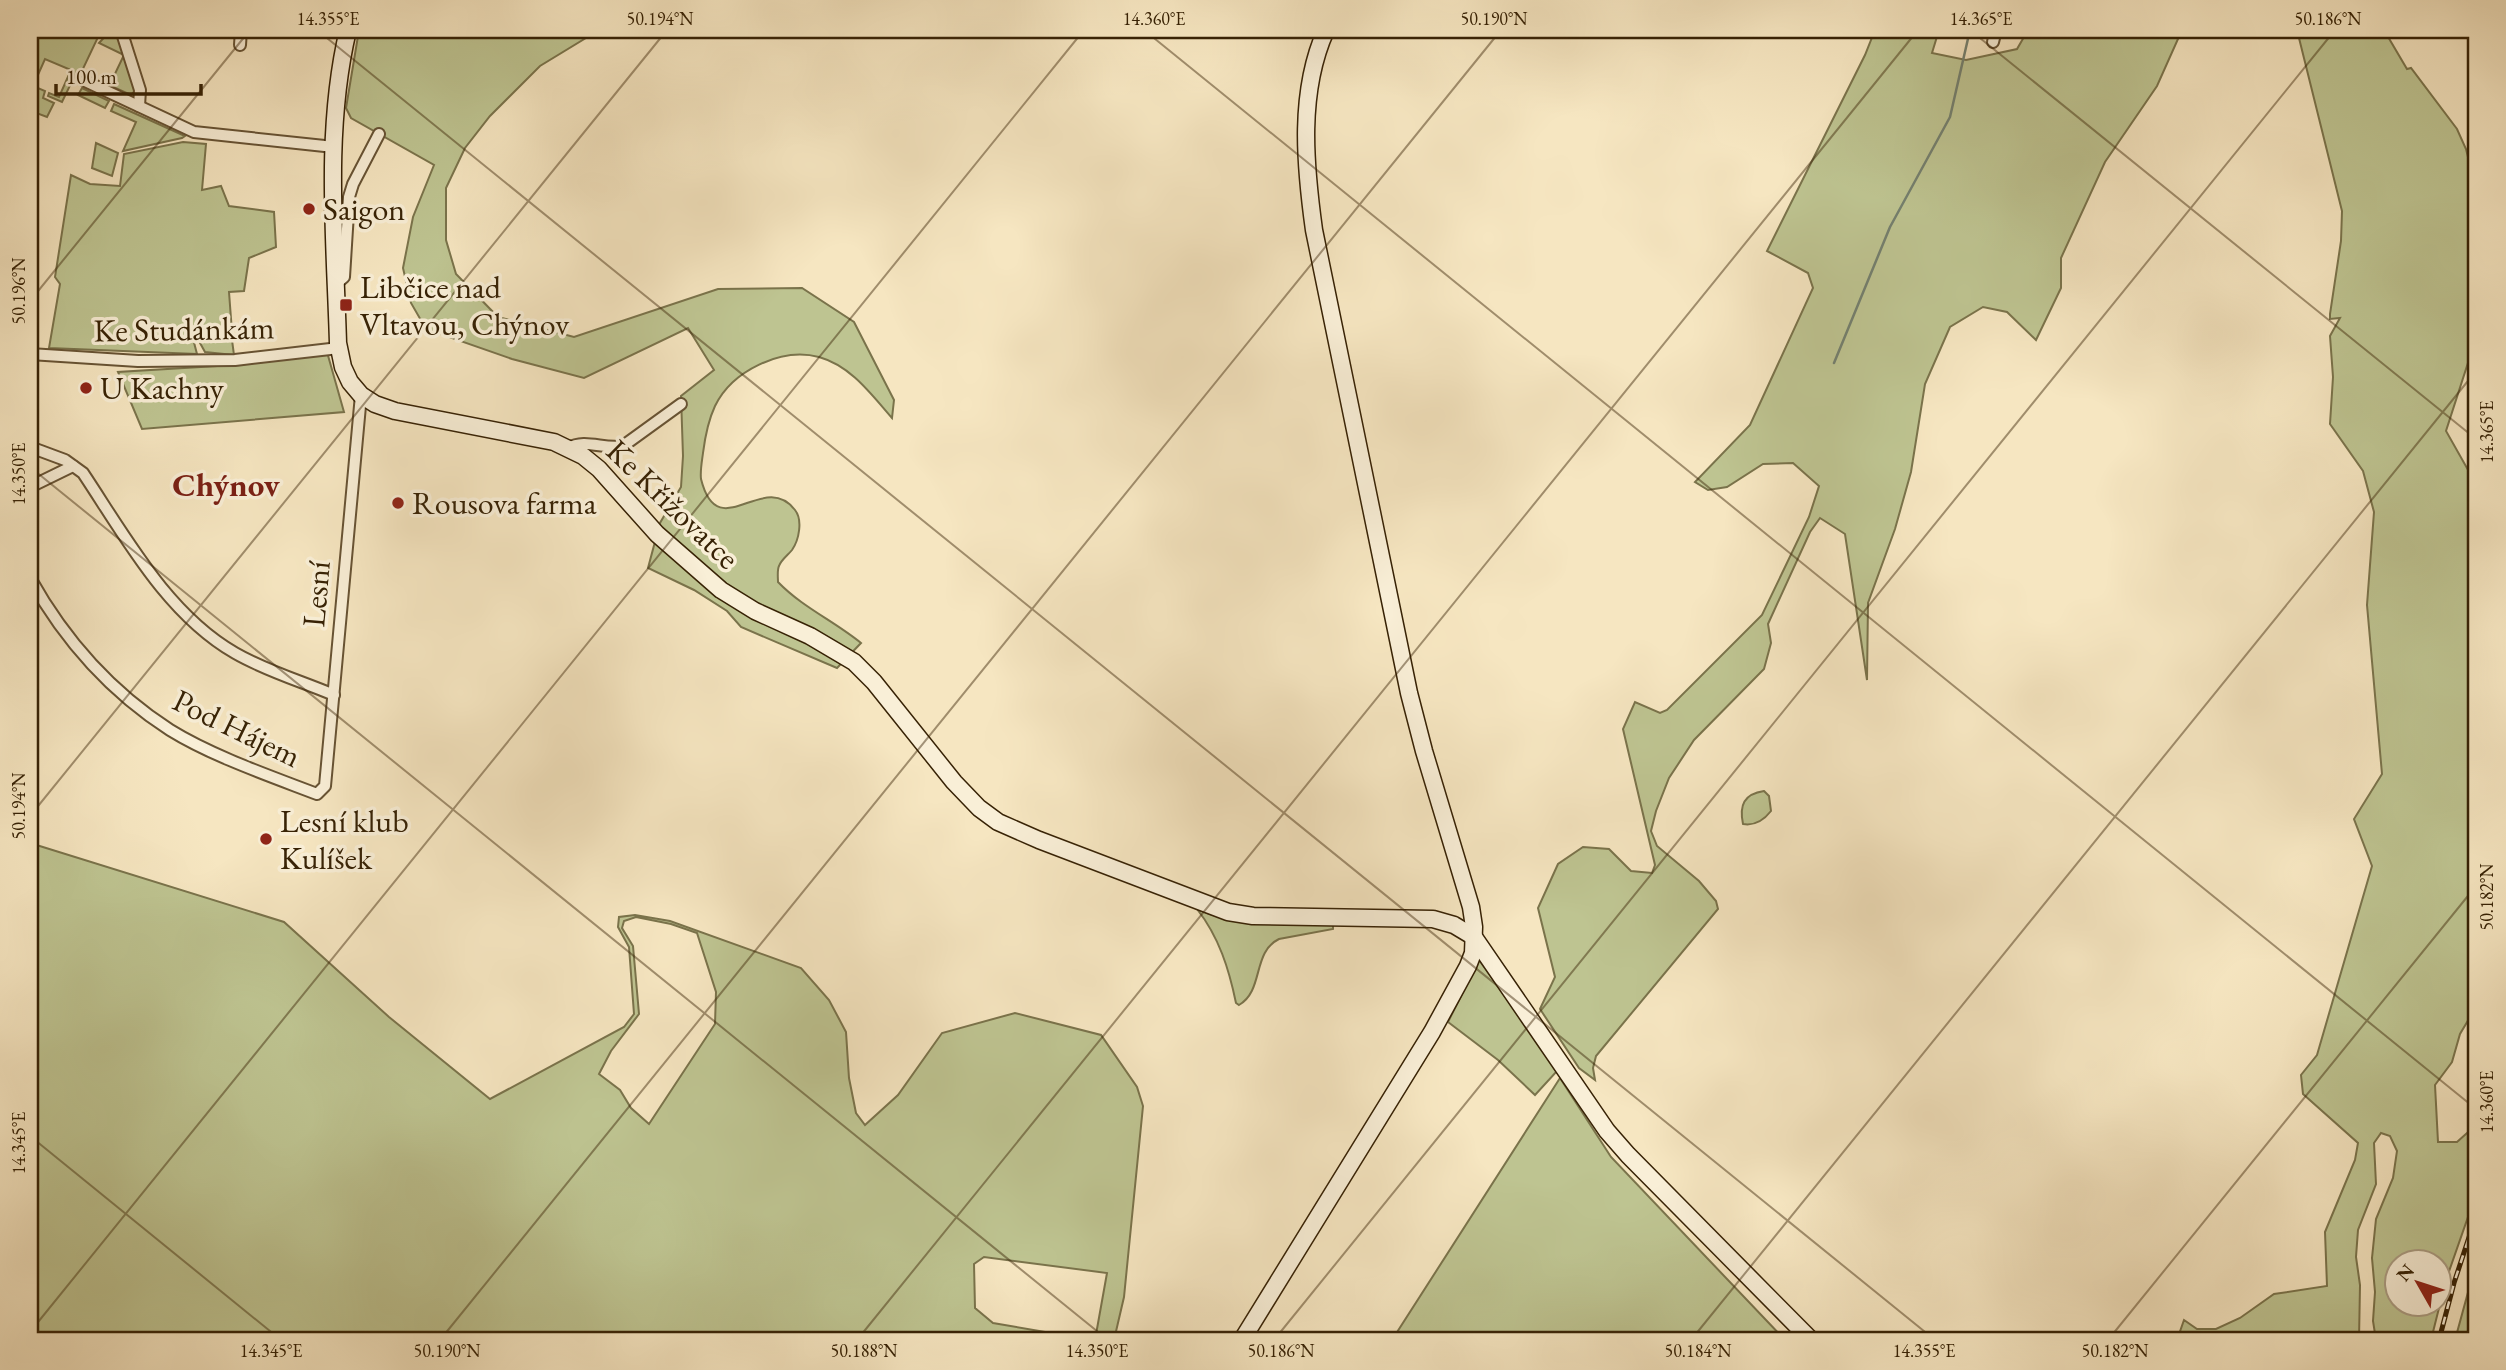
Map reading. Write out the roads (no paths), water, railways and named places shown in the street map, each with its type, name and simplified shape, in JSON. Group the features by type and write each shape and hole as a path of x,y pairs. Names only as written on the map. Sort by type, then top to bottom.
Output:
{"street":[{"path":"121,30 140,90 139,106"},
{"path":"240,45 241,30"},
{"path":"348,30 338,81 334,146 336,284 339,348 348,378 361,394"},
{"path":"1241,1340 1432,1032 1468,966 1474,937 1471,907 1409,693 1314,230 1307,172 1308,100 1311,74 1326,30"},
{"path":"85,81 194,132 334,146"},
{"path":"336,284 344,277 349,197 379,134"},
{"name":"Ke Studánkám","path":"30,354 138,361 235,360 339,348"},
{"name":"Ke Křižovatce","path":"361,394 375,404 395,411 554,442 591,462 657,534 721,590 755,611 810,636 854,662 880,689 954,782 979,808 998,822 1228,912 1252,916 1433,919 1454,925 1474,937"},
{"name":"Lesní","path":"317,794 325,786 361,394"},
{"path":"568,448 584,442 614,448 623,446 681,404"},
{"name":"Pod Hájem","path":"30,447 65,460 83,473 159,587 208,634 252,662 334,695"},
{"path":"30,487 73,466"},
{"name":"Pod Hájem","path":"30,578 83,656 143,711 172,731 245,766 317,794"},
{"path":"1474,937 1614,1139 1811,1340"}],"waterway":[{"path":"1834,363 1890,227 1950,117 1970,30"}],"railway":[{"path":"2439,1340 2476,1216"}],"place":[{"name":"Saigon","path":"309,209"},
{"name":"Libčice nad Vltavou, Chýnov","path":"346,305"},
{"name":"U Kachny","path":"86,388"},
{"name":"Rousova farma","path":"398,503"},
{"name":"Lesní klub Kulíšek","path":"266,839"}],"district":[{"name":"Chýnov","path":"226,484"}]}
